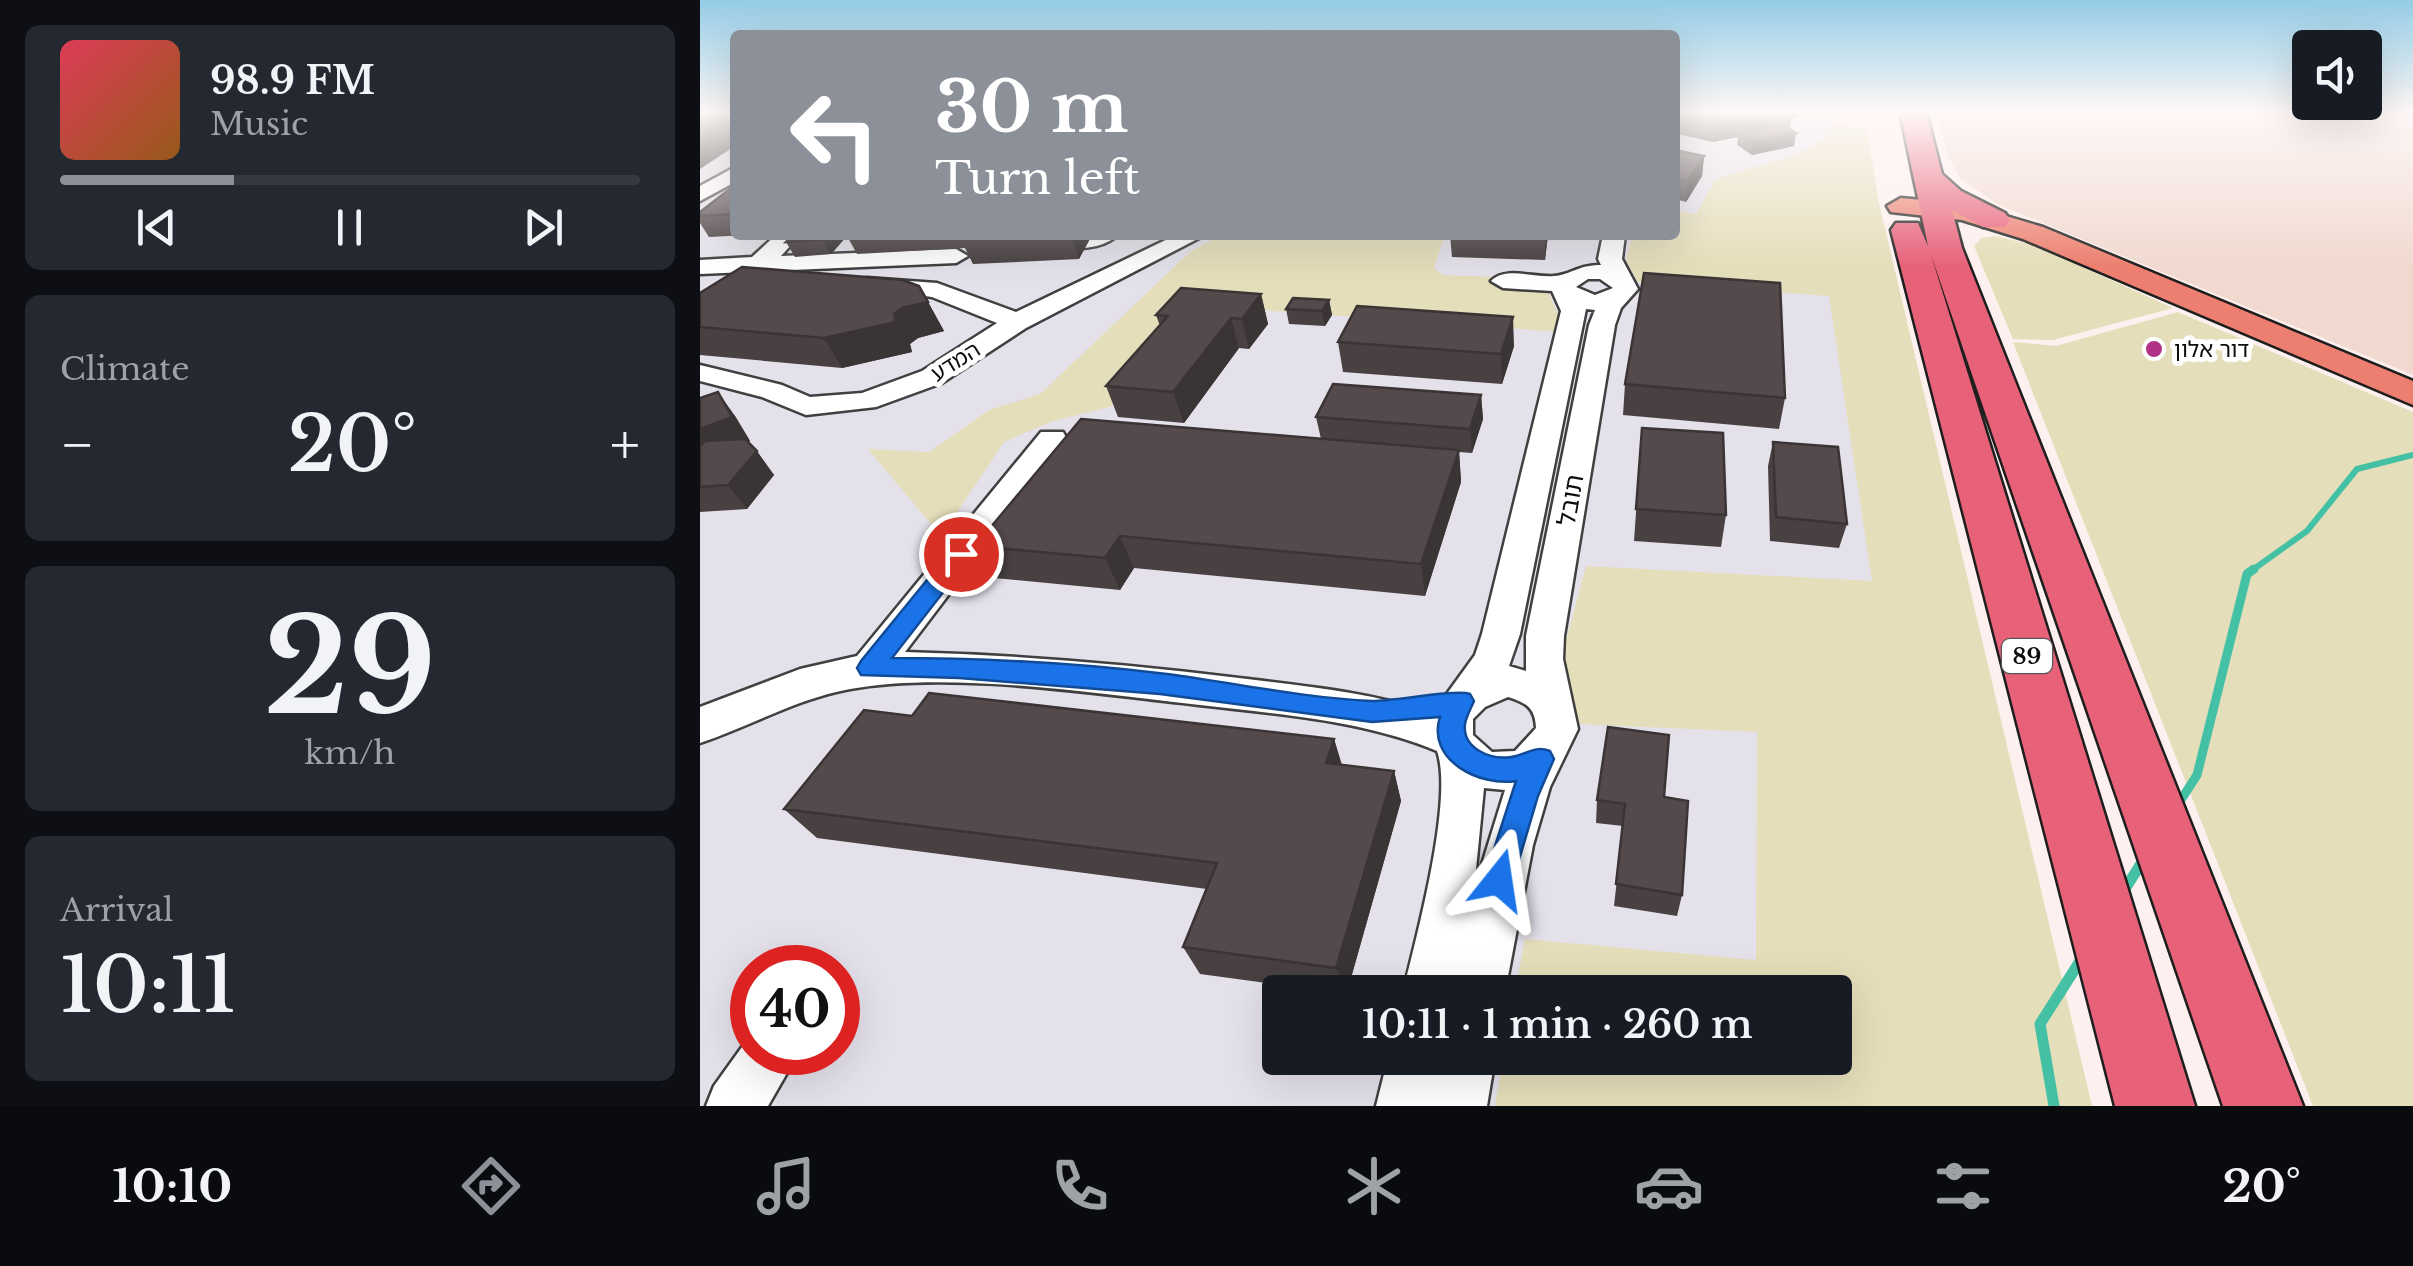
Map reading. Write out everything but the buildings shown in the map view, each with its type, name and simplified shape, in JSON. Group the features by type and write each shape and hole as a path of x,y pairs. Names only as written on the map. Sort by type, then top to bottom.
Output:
{"highway":[{"name":"89","path":"1919,164 1923,204 2156,1106"},
{"path":"1923,204 1950,197 2005,226"},
{"name":"89","path":"1923,204 2262,1106"},
{"path":"1923,204 1966,230 2005,226"}],"main road":[{"path":"2005,226 2081,253 2413,394"}],"street":[{"path":"700,194 730,177"},
{"path":"759,264 784,240"},
{"path":"1081,242 1088,240"},
{"name":"המדע","path":"700,373 772,392 806,406 866,401 932,377 1017,322 1184,240"},
{"path":"1568,284 1589,259 1595,240"},
{"path":"1504,281 1568,284 1592,302 1628,288 1610,259 1613,240"},
{"path":"700,268 956,256"},
{"path":"733,292 850,280 937,290 1017,322"},
{"name":"תובל","path":"1433,975 1454,872 1464,792 1462,721 1501,634 1572,322 1574,311 1568,284"},
{"name":"תובל","path":"1556,708 1544,659 1545,636 1602,325 1610,305 1628,288"},
{"path":"870,668 1052,439"},
{"path":"700,726 795,683 870,668 959,668 1160,684 1372,712 1424,726 1462,721 1508,681 1526,684 1547,696 1556,708 1560,724 1523,796 1499,880 1482,975"},
{"path":"1462,721 1493,770 1523,768 1540,759"},
{"path":"734,1106 756,1075"},
{"path":"1404,1106 1411,1075"},
{"path":"1459,1106 1465,1075"}],"shaded area":[{"path":"700,164 730,164 730,240 1680,240 1680,164 1845,164 1910,394 2067,1106 700,1106"},
{"path":"1767,164 1873,164 2092,1106 1495,1106 1500,1075 1852,1075 1852,975 1518,975 1525,939 1756,960 1757,732 1579,724 1560,663 1586,566 1872,581 1829,296 1638,282 1626,261 1631,240 1680,240 1680,211 1696,214 1715,180"},
{"path":"1952,164 2413,164 2413,375 1999,205 1962,180"},
{"path":"1995,236 2034,245 2173,308 2053,340 2013,339 1974,246 1981,238"},
{"path":"1212,240 1443,240 1434,268 1443,275 1547,279 1559,332 1193,305 1110,407 1053,421 1004,442 941,536 868,449 929,452 989,410 1040,394 1190,252"},
{"path":"2178,312 2413,412 2413,1106 2313,1106 2013,342 2056,346"}],"waterway":[{"path":"2251,571 2307,531 2357,469 2413,455"},
{"path":"2177,806 2197,775 2247,574 2254,569"},
{"path":"2121,895 2146,856"},
{"path":"2054,1106 2040,1024 2082,958"}],"place":[{"name":"דור אלון","path":"2154,349"}],"route":[{"path":"961,554 870,668 959,668 1160,684 1372,712 1432,709 1460,701 1451,724 1453,739 1461,753 1475,764 1504,771 1523,768 1540,759 1523,796 1499,880"}]}
